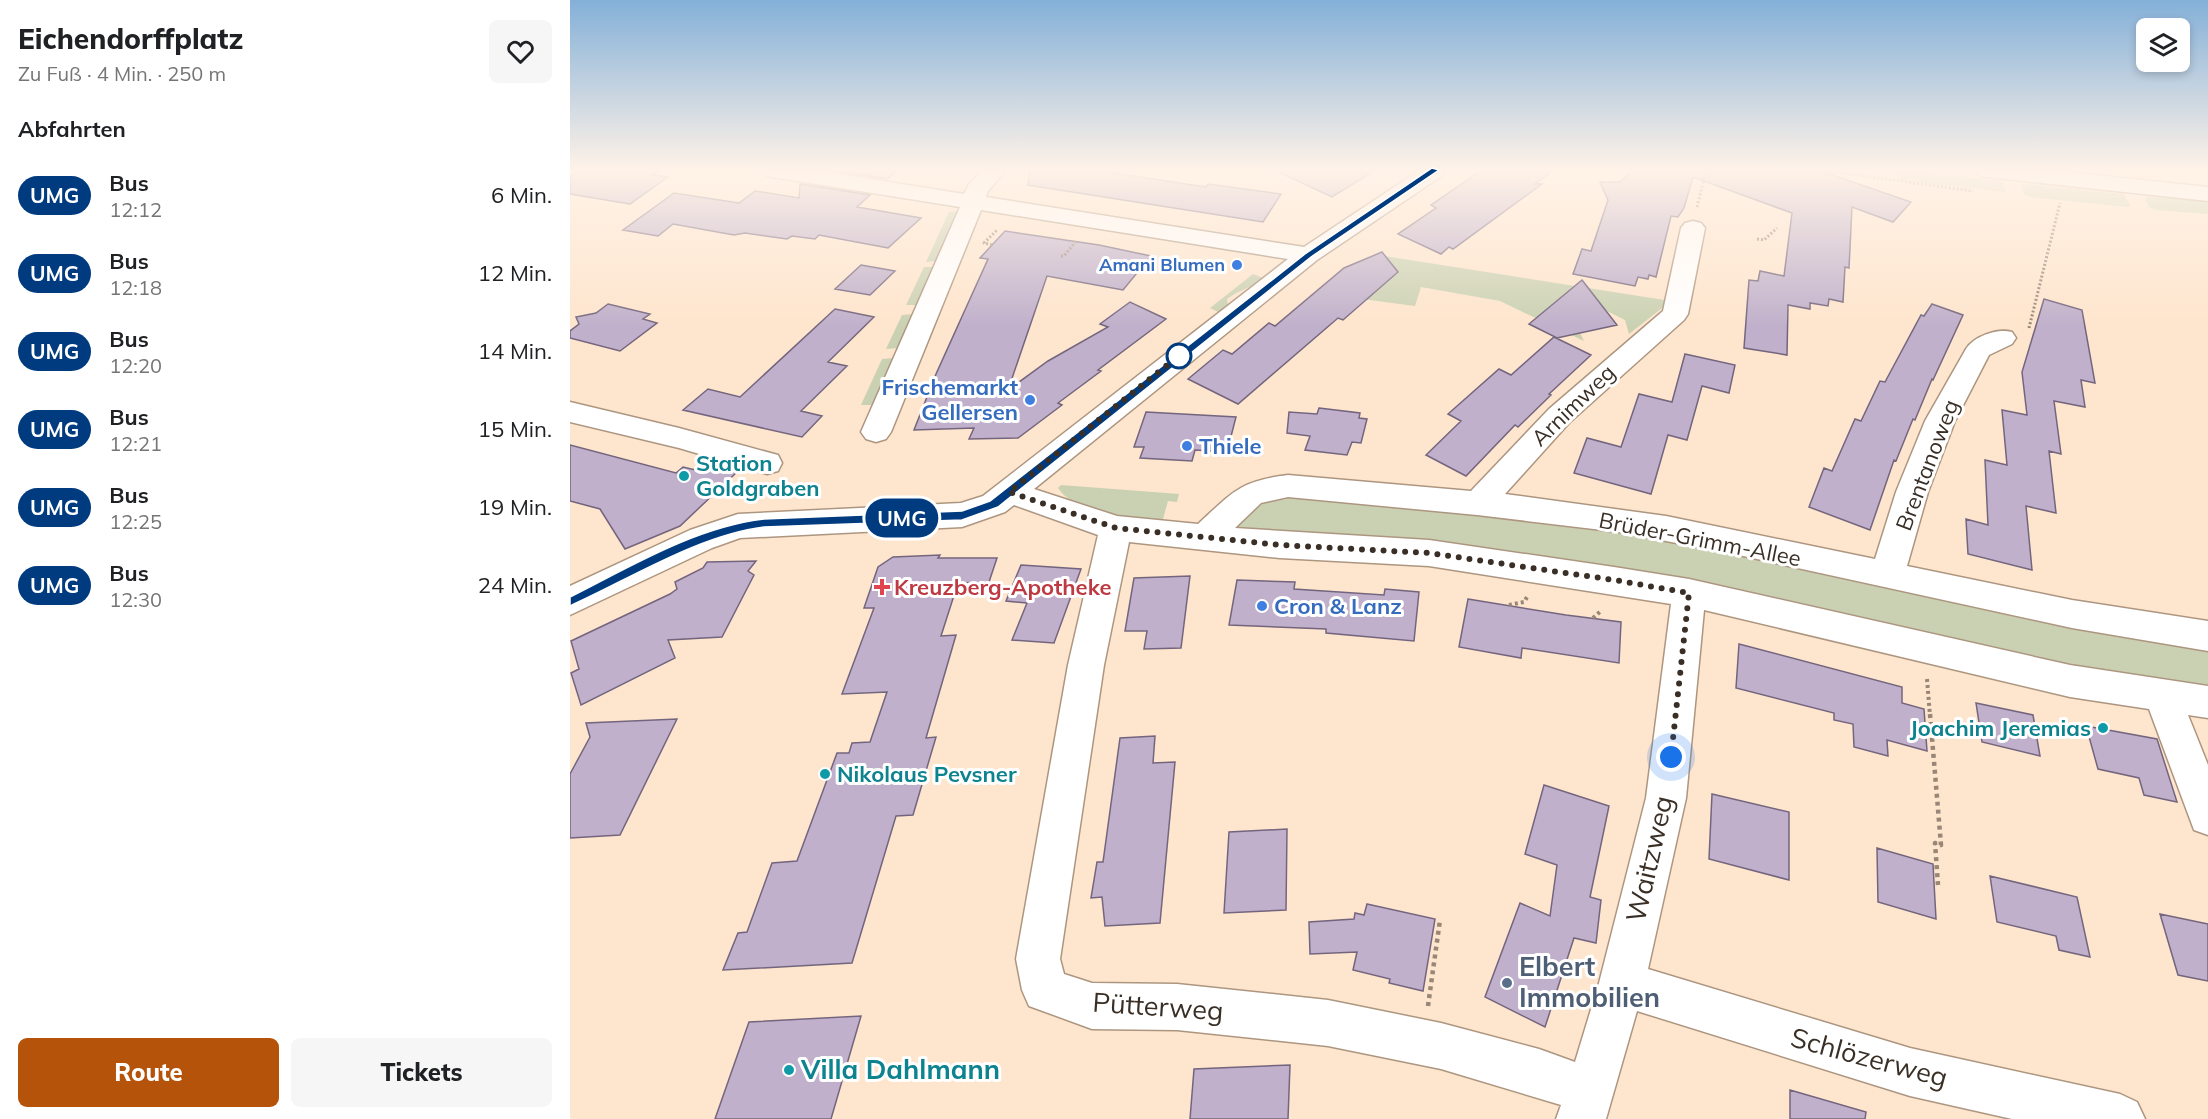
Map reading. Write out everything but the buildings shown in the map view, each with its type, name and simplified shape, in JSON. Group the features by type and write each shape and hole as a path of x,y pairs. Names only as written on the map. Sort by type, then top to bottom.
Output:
{"street":[{"path":"876,432 965,222"},
{"path":"1100,222 1308,255"},
{"path":"570,601 700,539 756,523 962,515 983,510 1009,492 1308,255 1357,222"},
{"name":"Arnimweg","path":"1478,503 1559,416 1642,340 1675,314 1693,228"},
{"name":"Brentanoweg","path":"1887,576 1912,492 1940,421 1979,349 2003,338"},
{"path":"570,412 767,463"},
{"name":"Brüder-Grimm-Allee","path":"1205,537 1250,495 1265,489 1288,486 1478,503 1663,528 2055,611 2144,628 2208,636"},
{"path":"1009,492 1116,528 1280,545 1429,553 1689,593 2070,681 2208,702"},
{"name":"Pütterweg","path":"1116,528 1086,665 1038,959 1045,990 1092,1006 1177,1007 1328,1023 1423,1042 1539,1073 1585,1105"},
{"name":"Waitzweg","path":"1585,1105 1622,983 1666,798 1689,593"},
{"path":"2162,695 2208,816"},
{"name":"Schlözerweg","path":"1622,983 1676,1002 1910,1072 2120,1119"}],"path":[{"path":"1693,228 1694,222"},
{"path":"2003,338 2031,327 2056,222"},
{"path":"1757,239 1764,240 1777,228"},
{"path":"1509,605 1524,602"},
{"path":"1924,648 1941,845 1935,843 1938,885"},
{"path":"1423,1042 1440,920"}],"green space":[{"path":"944,222 954,222 936,261 926,262"},
{"path":"1378,255 1671,301 1629,334 1625,320 1605,310 1577,327 1584,341 1500,301 1421,287 1415,306 1362,299"},
{"path":"924,267 934,267 917,305 906,305"},
{"path":"1253,274 1263,278 1227,299 1228,306 1220,313 1210,308"},
{"path":"913,314 898,348 886,349 902,315"},
{"path":"894,358 873,405 861,405 882,359"},
{"path":"1061,485 1179,494 1177,502 1168,501 1163,519 1136,518 1091,510 1066,497 1058,488"},
{"path":"1294,498 1462,510 1657,537 2011,615 2208,648 2208,693 1240,530 1236,523 1262,504"}],"bus line":[{"name":"UMG","path":"570,601 700,539 738,526 962,515 983,510 994,504 1308,255 1357,222"}],"place":[{"name":"Amani Blumen","path":"1237,265"},
{"name":"Frischemarkt Gellersen","path":"1030,400"},
{"name":"Thiele","path":"1187,446"},
{"name":"Station Goldgraben","path":"684,476"},
{"name":"Kreuzberg-Apotheke","path":"882,587"},
{"name":"Cron & Lanz","path":"1262,606"},
{"name":"Joachim Jeremias","path":"2103,728"},
{"name":"Nikolaus Pevsner","path":"825,774"},
{"name":"Elbert Immobilien","path":"1507,983"},
{"name":"Villa Dahlmann","path":"789,1070"}],"route":[{"path":"1179,356 1181,354 1009,492 1116,528 1280,545 1429,553 1689,593 1671,757"}]}
